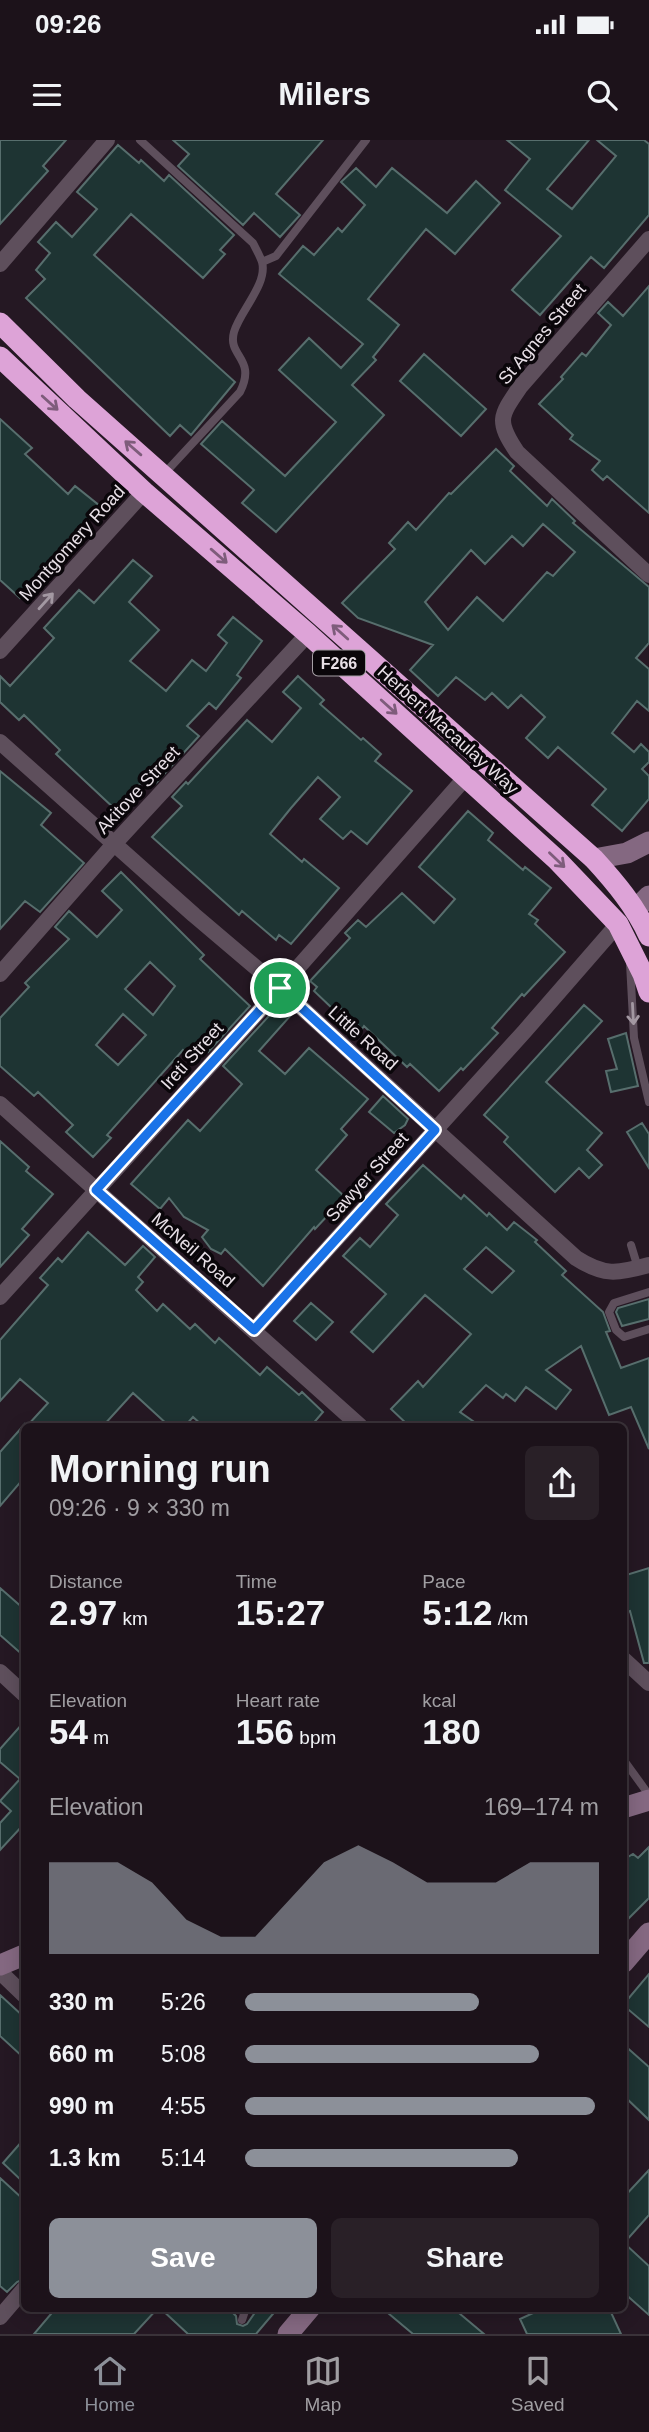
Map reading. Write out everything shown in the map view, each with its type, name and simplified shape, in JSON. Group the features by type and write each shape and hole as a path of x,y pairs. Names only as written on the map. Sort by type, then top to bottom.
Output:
{"highway":[{"name":"Herbert Macaulay Way","path":"0,323 77,399 594,859 645,916"},
{"name":"Herbert Macaulay Way","path":"0,357 144,492 308,634 557,860 618,924 649,992"}],"street":[{"path":"0,264 107,140"},
{"name":"St Agnes Street","path":"646,567 517,452 503,432 504,410 520,387 649,239"},
{"name":"Montgomery Road","path":"0,652 144,492"},
{"name":"Akitove Street","path":"0,974 114,844 308,634"},
{"name":"Little Road","path":"0,743 280,988 576,1258 594,1270 614,1273 643,1266"},
{"name":"Ireti Street","path":"0,1297 280,988 466,777"},
{"path":"594,859 627,853 649,842"},
{"name":"Sawyer Street","path":"254,1330 618,924"},
{"name":"McNeil Road","path":"0,1104 357,1423"},
{"path":"627,1663 649,1683"},
{"path":"0,1672 21,1691"},
{"path":"627,1806 649,1798"},
{"path":"627,1958 649,1933"},
{"path":"0,1965 21,1956"},
{"path":"0,1972 21,1992"},
{"path":"0,2317 21,2292"},
{"path":"288,2334 307,2312"}],"lane":[{"path":"140,140 253,243 262,262 260,282 233,333 233,346 246,368 247,379 240,392 163,474"},
{"path":"262,262 276,256 366,140"},
{"path":"629,946 634,1038 649,1102"},
{"path":"631,1245 643,1266"},
{"path":"649,1292 614,1303 609,1312 616,1330 624,1337 649,1329"},
{"path":"627,1765 649,1798"},
{"path":"242,2320 245,2312"}],"building":[{"path":"0,140 66,140 43,166 48,171 0,224"},
{"path":"173,140 323,140 276,194 300,215 280,237 254,213 243,225 178,166 189,154"},
{"path":"507,140 589,140 547,189 572,209 616,156 597,140 644,140 649,144 649,215 604,268 591,257 540,315 512,290 561,236 505,190 530,159"},
{"path":"118,145 139,163 141,160 164,181 169,175 234,235 220,250 225,254 203,278 131,214 94,255 235,382 191,435 180,425 170,436 26,298 45,279 36,270 50,253 38,242 56,222 72,237 97,209 77,192"},
{"path":"356,168 376,187 392,168 447,213 476,181 500,203 455,254 426,229 368,299 399,325 373,357 376,360 352,385 384,415 276,532 242,503 254,490 201,444 222,421 285,476 336,422 279,370 309,338 341,368 363,344 279,274 303,246 314,255 338,228 342,232 365,205 341,182"},
{"path":"649,286 649,513 607,476 603,480 592,470 600,461 570,439 573,435 539,404 563,379 561,377 582,353 586,356 611,325 598,313 608,302 623,316"},
{"path":"424,354 486,409 461,436 400,381"},
{"path":"0,419 32,448 25,454 68,494 75,486 100,506 82,529 89,535 58,568 50,565 20,598 0,580"},
{"path":"496,449 514,466 510,471 547,506 552,499 575,521 573,523 649,587 649,643 636,658 649,669 649,711 637,701 612,733 634,752 641,744 649,752 649,762 642,769 649,776 649,799 622,831 592,805 606,789 558,747 548,758 526,738 545,717 521,695 508,708 492,693 485,700 456,677 438,696 410,670 433,645 358,618 342,603 395,549 389,543 408,522 416,530 449,493","holes":["543,524 575,552 553,576 547,572 503,621 477,597 448,630 425,602 471,550 485,564 512,536 523,546"]},
{"path":"133,560 152,576 129,602 159,630 130,661 166,691 192,660 206,671 227,643 218,635 233,617 262,641 237,675 241,678 216,709 209,703 187,726 199,736 156,783 148,775 116,810 56,754 60,750 24,715 19,720 0,702 0,676 10,686 54,638 44,628 79,590 94,603"},
{"path":"298,676 324,700 320,704 381,754 375,761 412,791 367,844 351,831 343,839 320,819 340,797 318,777 270,834 302,862 304,859 339,888 291,944 279,935 276,940 242,911 239,915 152,837 182,806 172,797 186,782 188,784 247,720 272,742 301,708 283,692"},
{"path":"0,771 51,813 41,825 84,863 40,912 25,901 0,929"},
{"path":"468,811 493,833 488,840 523,870 525,867 551,888 529,914 538,920 535,924 565,952 492,1028 498,1033 439,1091 410,1064 407,1067 364,1026 362,1029 337,1005 333,1009 314,991 317,987 310,981 350,938 345,933 358,920 366,927 402,893 434,923 455,899 419,867"},
{"path":"121,872 204,955 200,959 250,1006 208,1052 202,1047 192,1058 183,1050 107,1135 111,1138 93,1157 66,1132 73,1125 38,1092 34,1096 0,1066 0,1018 29,987 25,983 69,939 55,927 69,911 97,937 122,910 102,891","holes":["150,962 175,986 153,1015 125,989","123,1014 146,1035 118,1065 96,1045"]},
{"path":"279,1005 291,1015 259,1051 285,1074 309,1048 368,1099 341,1129 347,1135 316,1170 345,1197 315,1229 314,1227 263,1286 225,1249 221,1254 211,1249 202,1237 208,1230 184,1217 169,1198 160,1209 131,1184 188,1120 200,1131 242,1084 223,1066"},
{"path":"584,1005 602,1021 546,1082 602,1133 587,1150 602,1165 589,1178 579,1168 555,1192 504,1142 508,1137 484,1115"},
{"path":"626,1033 638,1086 611,1092 606,1071 617,1069 608,1039"},
{"path":"383,1096 408,1119 405,1125 394,1133 369,1112"},
{"path":"642,1123 649,1134 649,1168 627,1132"},
{"path":"0,1141 29,1167 26,1171 53,1194 22,1229 29,1235 0,1267"},
{"path":"423,1165 461,1199 464,1195 507,1230 514,1222 537,1240 535,1242 566,1271 562,1275 603,1312 610,1331 606,1332 621,1368 649,1358 649,1449 631,1407 609,1415 581,1346 546,1370 571,1390 556,1409 526,1387 515,1401 506,1394 503,1398 486,1385 460,1412 476,1423 406,1423 391,1409 418,1381 423,1387 471,1334 425,1295 373,1352 351,1332 386,1294 343,1256 360,1238 370,1247 398,1215 386,1204","holes":["486,1247 514,1271 492,1293 464,1269"]},
{"path":"88,1232 125,1265 143,1246 155,1257 138,1277 143,1282 136,1290 157,1311 163,1304 190,1329 195,1324 215,1343 219,1338 260,1375 267,1367 299,1395 302,1392 323,1412 314,1423 200,1423 193,1417 188,1423 166,1423 133,1393 106,1423 30,1423 48,1403 20,1379 0,1401 0,1340 48,1285 40,1278 58,1258 62,1262"},
{"path":"649,1299 649,1319 622,1326 616,1312 618,1308"},
{"path":"311,1303 333,1322 316,1340 294,1321"},
{"path":"21,1428 21,1482 0,1506 0,1452"},
{"path":"649,1568 649,1663 644,1663 630,1611 627,1612 627,1575"},
{"path":"0,1588 21,1606 21,1653 0,1635"},
{"path":"21,1725 21,1827 0,1850 0,1823 11,1811 0,1801 20,1779 0,1762 0,1749"},
{"path":"649,1847 649,1898 627,1920 627,1858 633,1854 638,1858"},
{"path":"649,1974 649,2027 627,2008 627,2000"},
{"path":"0,1995 21,2014 21,2055 0,2036"},
{"path":"627,2048 649,2067 649,2120 627,2099"},
{"path":"21,2142 21,2180 3,2163"},
{"path":"649,2170 649,2215 627,2240 627,2194"},
{"path":"0,2178 21,2197 21,2280 7,2292 0,2286"},
{"path":"627,2246 649,2266 649,2315 627,2296"},
{"path":"53,2312 154,2312 134,2334 34,2334"},
{"path":"164,2312 232,2312 236,2316 237,2324 243,2326 255,2312 275,2312 256,2334 188,2334"},
{"path":"387,2312 458,2312 484,2334 413,2334"},
{"path":"535,2312 611,2312 621,2334 527,2334 520,2319"}],"route":[{"path":"280,988 435,1130 254,1330 96,1190 280,988"}]}
